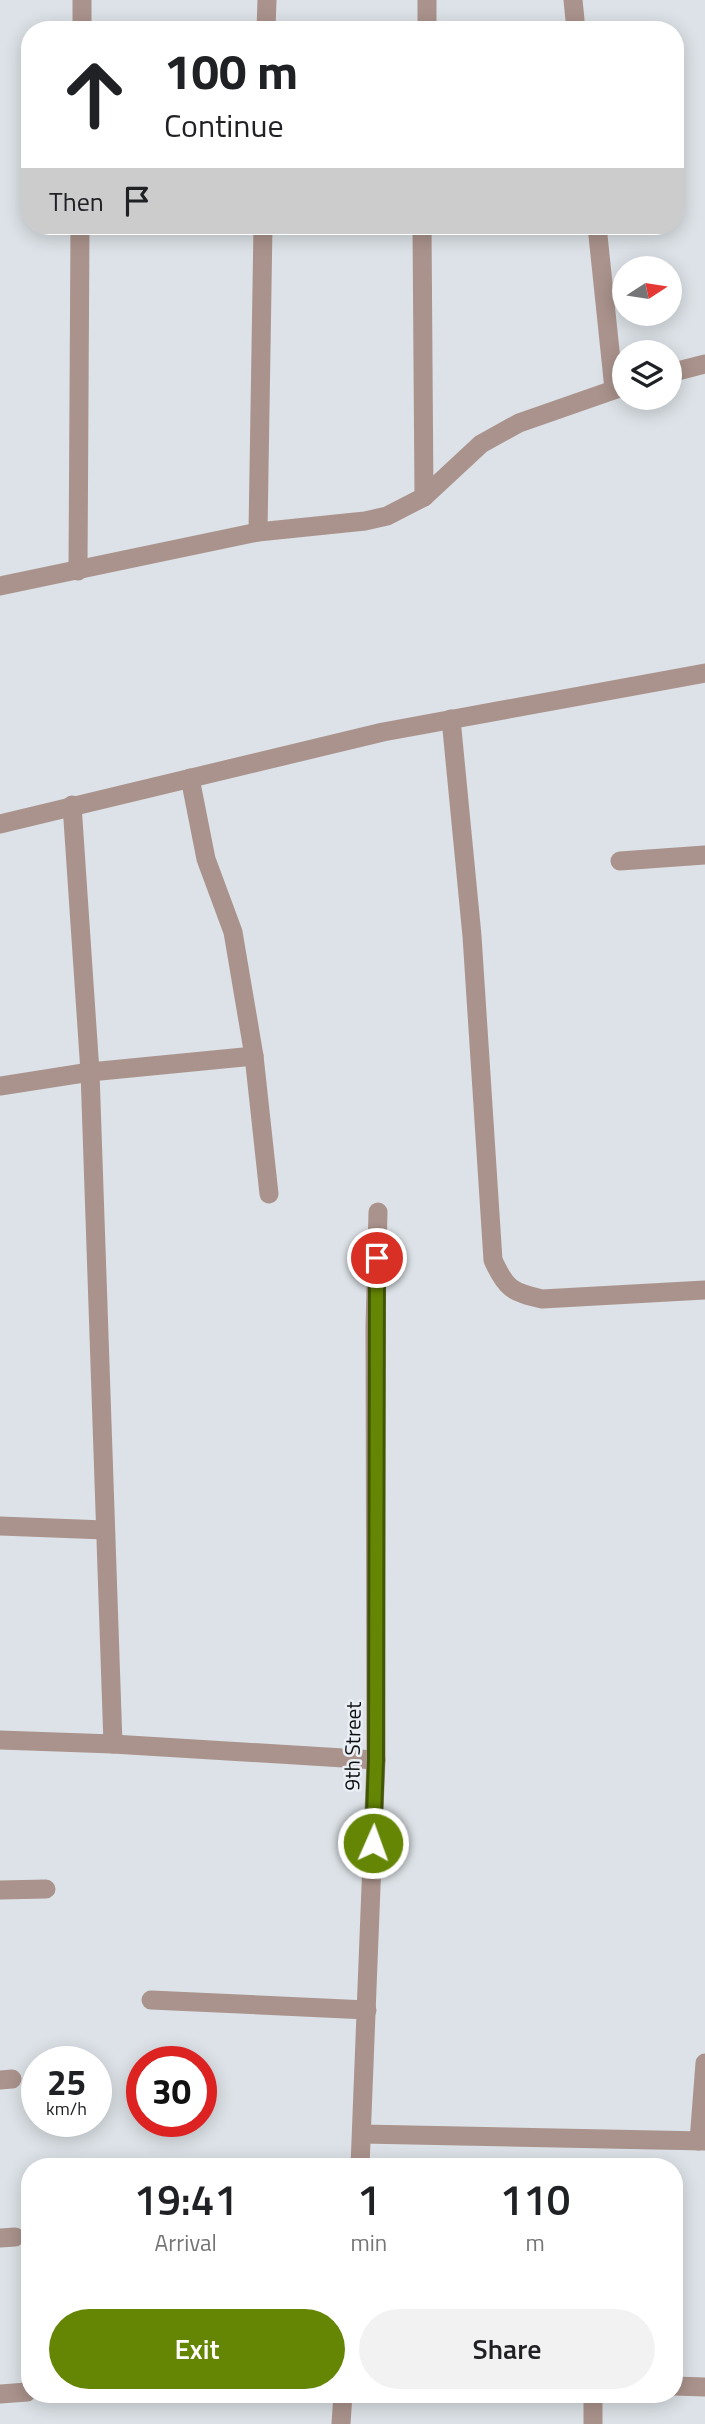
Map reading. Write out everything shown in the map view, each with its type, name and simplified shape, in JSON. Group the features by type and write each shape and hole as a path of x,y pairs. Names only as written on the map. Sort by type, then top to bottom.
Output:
{"street":[{"path":"82,0 82,21"},
{"path":"266,21 267,0"},
{"path":"427,0 427,21"},
{"path":"573,0 575,21"},
{"path":"78,571 80,235"},
{"path":"258,532 263,235"},
{"path":"422,235 424,497"},
{"path":"598,235 612,340"},
{"path":"682,370 705,364"},
{"path":"0,586 258,532 387,516 424,497 481,444 519,423 612,390"},
{"path":"0,824 383,732 705,673"},
{"path":"451,719 472,936 493,1260 502,1282 520,1294 542,1299 705,1290"},
{"path":"190,778 206,859 233,932 254,1056 269,1194"},
{"path":"72,806 90,1072 113,1744"},
{"path":"620,861 705,855"},
{"path":"0,1086 90,1072 254,1056"},
{"name":"9th Street","path":"360,2158 376,1760 375,1326 378,1212"},
{"path":"0,1527 105,1530"},
{"path":"0,1740 376,1760"},
{"path":"0,1890 46,1889"},
{"path":"151,2000 367,2010"},
{"path":"362,2134 702,2141 705,2063"},
{"path":"683,2386 705,2387"},
{"path":"0,2394 21,2392"},
{"path":"341,2424 342,2403"},
{"path":"593,2403 593,2424"}],"route":[{"path":"373,1843 376,1760 377,1258"}]}
